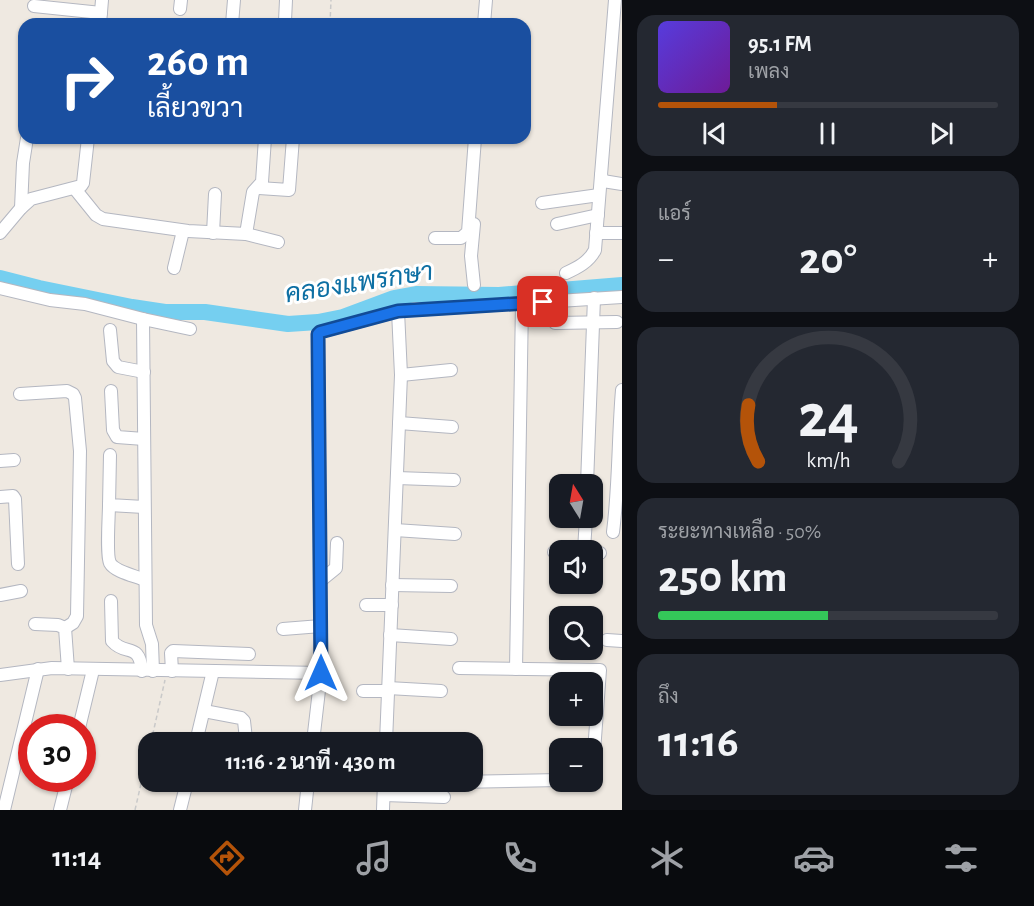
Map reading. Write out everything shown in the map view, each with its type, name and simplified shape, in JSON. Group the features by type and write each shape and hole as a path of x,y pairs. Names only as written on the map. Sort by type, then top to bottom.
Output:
{"street":[{"path":"232,18 234,0"},
{"path":"285,18 286,0"},
{"path":"484,18 486,0"},
{"path":"566,273 583,264 593,255 615,0"},
{"path":"34,6 101,12"},
{"path":"21,208 26,144"},
{"path":"0,233 31,199 75,189 83,183 87,144"},
{"path":"259,188 265,144"},
{"path":"246,234 253,192 259,188 289,190 293,144"},
{"path":"435,238 458,239 468,232 475,144"},
{"path":"600,175 603,181 621,184"},
{"path":"75,189 93,212 103,219 183,231 246,234 278,242"},
{"path":"213,233 214,194"},
{"path":"542,203 599,195"},
{"path":"470,205 475,216 471,256 474,285"},
{"path":"557,224 598,215"},
{"path":"174,268 183,231"},
{"path":"596,233 621,233"},
{"path":"0,288 50,300 85,304 190,329"},
{"path":"314,732 321,673 318,334 323,330 398,311 621,297"},
{"path":"587,474 594,298"},
{"path":"516,669 522,303"},
{"path":"386,732 401,375 398,311"},
{"path":"142,319 146,625 152,644 148,671"},
{"path":"555,323 617,322"},
{"path":"111,330 113,361 118,367 144,372"},
{"path":"401,375 451,370"},
{"path":"613,532 620,459 621,390"},
{"path":"21,394 67,391 75,398 80,451 77,616 73,623 65,628"},
{"path":"111,391 113,430 117,437 144,439"},
{"path":"399,423 452,426"},
{"path":"110,455 110,563 116,568 145,580"},
{"path":"0,461 14,460"},
{"path":"397,478 454,480"},
{"path":"0,497 13,496 15,499 18,564"},
{"path":"109,505 144,507"},
{"path":"395,530 455,534"},
{"path":"320,581 336,568 337,543"},
{"path":"392,585 451,586"},
{"path":"0,595 21,591"},
{"path":"111,601 114,644 138,653 148,671"},
{"path":"366,604 392,604"},
{"path":"35,624 58,625 65,628"},
{"path":"283,629 321,626"},
{"path":"65,628 68,669"},
{"path":"390,635 451,639"},
{"path":"607,640 621,640"},
{"path":"170,671 173,651 249,654"},
{"path":"459,668 600,670 595,738"},
{"path":"0,675 38,669 321,673"},
{"path":"4,810 38,669"},
{"path":"82,714 93,670"},
{"path":"199,732 213,672"},
{"path":"363,691 441,691"},
{"path":"204,711 241,718 244,721 245,732"},
{"path":"483,781 549,780"},
{"path":"60,810 64,792"},
{"path":"180,810 184,792"},
{"path":"305,810 307,792"},
{"path":"383,810 384,795 444,797"}],"path":[{"path":"330,18 332,0"},
{"path":"154,732 170,671"},
{"path":"135,810 139,792"}],"waterway":[{"name":"คลองแพรกษา","path":"0,278 132,307 165,312 205,312 288,324 318,322 343,317 394,298 416,294 499,295 622,285"}],"route":[{"path":"321,673 318,334 398,311 543,302"}]}
